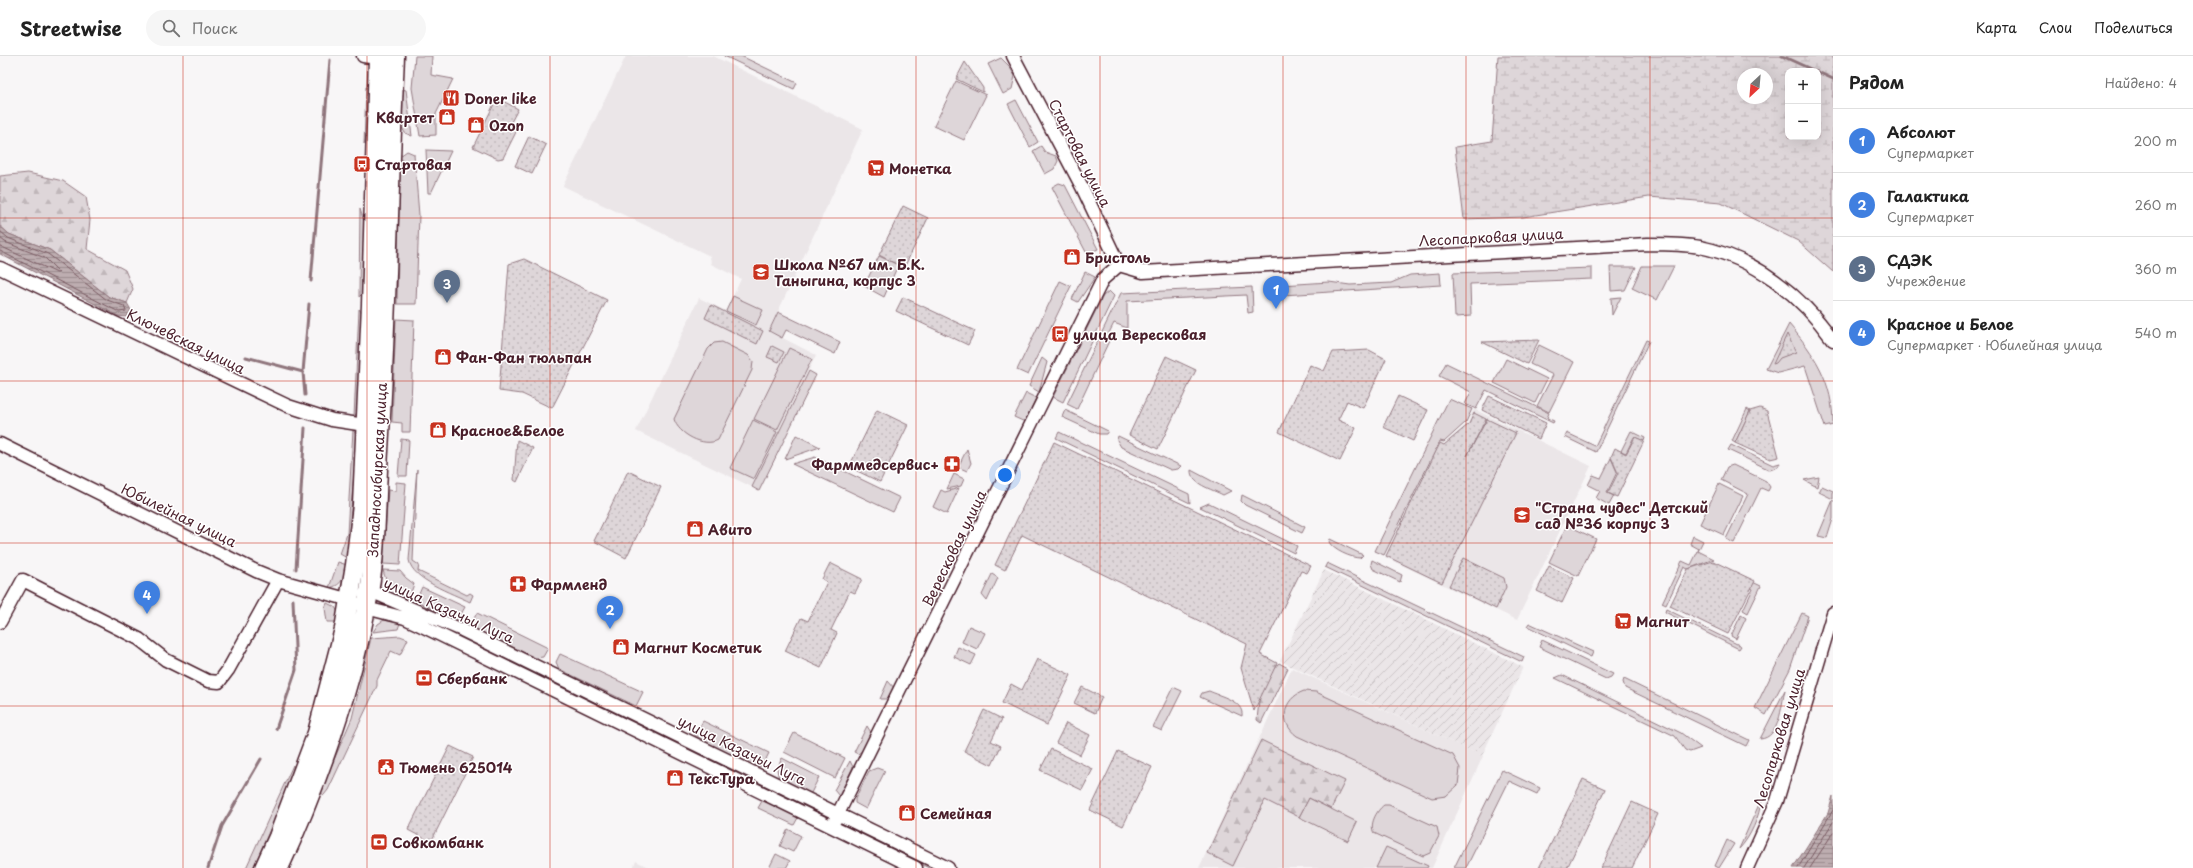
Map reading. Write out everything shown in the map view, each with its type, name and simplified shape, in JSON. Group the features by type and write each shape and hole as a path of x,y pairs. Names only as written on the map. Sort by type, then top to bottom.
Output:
{"main road":[{"name":"Западносибирская улица","path":"264,868 278,837 317,732 350,600 362,505 371,305 378,56"},
{"name":"Западносибирская улица","path":"278,868 306,803 337,719 368,599 381,416 378,56"}],"street":[{"name":"Стартовая улица","path":"1013,56 1082,187 1119,265"},
{"name":"Лесопарковая улица","path":"1119,265 1143,272 1648,244 1700,247 1729,256 1758,269 1782,285 1809,310 1833,340"},
{"name":"Вересковая улица","path":"832,827 1103,279 1119,265"},
{"name":"Ключевская улица","path":"0,268 288,406 332,420 365,425"},
{"name":"Юбилейная улица","path":"0,444 278,580 350,600"},
{"path":"0,622 23,580 139,639 166,660 208,681 219,682 228,670 278,580"},
{"name":"улица Казачьи Луга","path":"350,600 368,599 476,636 948,868"},
{"name":"улица Казачьи Луга","path":"350,600 368,599 916,868"},
{"name":"Лесопарковая улица","path":"1747,868 1777,801 1833,613"}],"shaded area":[{"name":"Школа №67 им. Б.К. Таныгина, корпус 3","path":"626,56 713,56 863,129 769,331 816,355 752,487 636,431 699,298 726,311 741,279 711,264 710,256 563,186"},
{"path":"1474,409 1591,466 1517,620 1385,557 1440,442 1444,444 1468,423"},
{"path":"1324,570 1523,667 1482,756 1280,661"},
{"path":"1292,668 1483,756 1432,868 1199,868"},
{"path":"636,861 650,868 633,868"}],"green space":[{"path":"415,56 432,56 431,75 453,79 436,114 436,135 420,136 412,88"},
{"path":"724,56 741,56 797,83 794,89"},
{"path":"1498,56 1833,56 1833,272 1798,241 1721,203 1649,197 1523,217 1464,219 1455,147 1492,141"},
{"path":"1001,58 1009,66 1015,76 1012,89 1003,94 988,64"},
{"path":"965,62 983,88 983,92 956,79"},
{"path":"956,81 986,95 964,140 934,126"},
{"path":"366,87 369,88 369,125 364,144"},
{"path":"402,89 406,90 412,136 405,133 400,124"},
{"path":"497,98 518,109 510,124 518,128 503,158 498,159 473,147"},
{"path":"1016,100 1038,142 1030,147 1008,104"},
{"path":"529,136 546,145 532,174 515,166"},
{"path":"1041,146 1045,152 1056,156 1058,161 1054,169 1045,174 1033,151"},
{"path":"426,150 451,151 431,193 428,193"},
{"path":"407,151 414,154 419,215 416,304 397,304 400,156"},
{"path":"28,173 63,181 86,197 90,220 87,249 125,270 133,289 127,303 109,297 50,250 9,234 0,226 0,176"},
{"path":"1059,183 1065,185 1098,249 1089,253 1086,252 1052,187"},
{"path":"903,206 928,218 904,268 879,255"},
{"path":"360,209 366,228 364,292 359,297"},
{"path":"879,256 898,265 884,297 864,286"},
{"path":"524,259 607,300 552,408 522,394 499,391 509,264"},
{"path":"1642,266 1674,266 1657,300 1632,288"},
{"path":"1610,267 1636,267 1625,290 1611,291"},
{"path":"1592,268 1592,279 1470,284 1471,316 1455,317 1453,273"},
{"path":"1085,272 1095,277 1078,302 1072,299"},
{"path":"1440,273 1441,285 1267,296 1266,286 1329,282 1350,285 1391,283 1410,275"},
{"path":"1060,281 1071,286 1028,375 1017,370"},
{"path":"1252,287 1253,312 1248,313 1246,295 1127,301 1127,328 1114,323 1106,339 1109,341 1077,409 1067,404 1121,293"},
{"path":"1109,291 1114,296 1063,402 1053,397 1103,296"},
{"path":"733,296 763,310 756,325 726,311"},
{"path":"903,297 975,331 968,345 896,311"},
{"path":"1621,297 1612,315 1611,298"},
{"path":"711,305 763,331 757,344 705,318"},
{"path":"359,309 362,313 358,411 354,417"},
{"path":"778,312 840,342 835,354 786,330 782,338 769,331"},
{"path":"396,319 414,320 410,432 402,432 402,423 392,422"},
{"path":"1789,324 1807,347 1821,370 1830,395 1833,425 1825,427 1805,366 1778,373 1766,369"},
{"path":"1787,334 1796,352 1780,358 1773,364"},
{"path":"1539,340 1527,364 1482,342"},
{"path":"1646,340 1649,341 1596,452 1565,437 1567,433 1595,446"},
{"path":"722,342 748,355 753,361 752,370 718,440 712,442 699,441 681,430 676,425 674,419 708,349 714,343"},
{"path":"1539,345 1574,362 1549,412 1537,406 1553,375 1530,364"},
{"path":"772,346 784,352 779,362 767,357"},
{"path":"789,348 812,359 777,430 754,419"},
{"path":"1369,350 1386,359 1363,408 1347,401 1338,420 1356,428 1340,461 1279,432 1310,365 1324,371 1333,352"},
{"path":"1166,356 1196,370 1158,449 1129,435"},
{"path":"1042,358 1047,362 1039,392 1029,386"},
{"path":"1506,359 1547,379 1535,403 1494,383"},
{"path":"1446,363 1549,413 1547,418 1554,421 1553,423 1486,390 1476,409 1465,404 1471,392 1439,376"},
{"path":"809,371 816,375 759,491 752,487"},
{"path":"1026,393 1036,398 1025,422 1014,417"},
{"path":"1398,396 1428,410 1413,441 1383,427"},
{"path":"1489,396 1546,423 1539,439 1482,410"},
{"path":"1449,399 1472,409 1466,422 1444,442 1440,441 1384,555 1375,551"},
{"path":"1760,408 1767,411 1779,457 1770,459 1735,443 1750,411"},
{"path":"1747,409 1750,411 1735,443 1732,441"},
{"path":"877,410 908,425 880,482 849,467"},
{"path":"1065,410 1108,431 1106,434 1099,434 1062,417"},
{"path":"1474,413 1486,419 1467,456 1487,419 1516,433 1442,583 1386,556 1440,443 1444,445 1469,424"},
{"path":"753,420 777,432 754,479 730,468"},
{"path":"353,430 357,436 347,558 340,554 347,534"},
{"path":"1631,431 1645,438 1644,441 1634,437 1626,453 1621,451"},
{"path":"1059,432 1189,494 1190,503 1056,438"},
{"path":"796,435 820,447 785,459"},
{"path":"1118,436 1181,466 1178,469 1171,470 1121,447 1117,440"},
{"path":"1635,437 1644,441 1617,497 1608,493 1618,473 1611,457 1615,448 1626,454"},
{"path":"401,439 409,440 407,476 398,476"},
{"path":"517,440 533,448 517,482 514,480"},
{"path":"1054,442 1311,566 1307,573 1301,571 1260,654 1277,663 1254,711 1241,668 1247,644 1022,535 1005,570 995,565"},
{"path":"1731,445 1773,465 1780,463 1778,467 1770,470 1728,450"},
{"path":"967,449 971,463 967,471 958,467"},
{"path":"815,457 900,498 893,512 792,464"},
{"path":"1611,458 1617,472 1607,493 1614,496 1609,505 1596,498 1600,491 1588,485 1593,475 1601,478"},
{"path":"1733,465 1766,481 1770,487 1768,491 1761,488 1734,543 1726,539 1748,494 1721,480 1727,467"},
{"path":"417,469 413,561 419,565 418,571 467,595 470,593 473,595 470,602 425,580 417,574 409,560"},
{"path":"1191,470 1231,491 1223,495 1202,486 1194,479"},
{"path":"628,471 661,487 626,558 594,541"},
{"path":"954,474 964,479 961,486 947,489"},
{"path":"1819,477 1817,487 1804,480"},
{"path":"396,482 406,483 400,565 383,564 388,490 396,491"},
{"path":"1719,484 1743,496 1724,535 1700,524"},
{"path":"1822,486 1833,491 1833,499 1819,492"},
{"path":"959,488 947,514 933,507 941,490 945,492"},
{"path":"1242,495 1305,527 1302,533 1245,505 1241,501"},
{"path":"1833,500 1833,519 1827,538 1818,536"},
{"path":"1209,503 1297,546 1294,553 1200,507"},
{"path":"1567,525 1596,539 1578,576 1549,562"},
{"path":"1693,536 1703,541 1699,549 1690,544"},
{"path":"1330,539 1363,555 1360,558 1356,558 1343,553 1331,545 1329,542"},
{"path":"1698,551 1714,559 1688,569 1684,567 1666,605 1662,603 1682,561 1691,565"},
{"path":"1463,558 1504,578 1506,587 1496,609 1449,586"},
{"path":"1372,560 1402,575 1400,582 1373,569 1371,564"},
{"path":"1713,561 1755,581 1728,634 1670,606 1688,569"},
{"path":"338,562 347,565 344,577 340,583 329,588"},
{"path":"830,563 862,579 855,593 850,591 831,630 837,633 821,668 785,651 801,618 808,621 827,582 822,579"},
{"path":"1327,563 1524,657 1522,662 1325,567"},
{"path":"1549,566 1574,578 1562,603 1537,591"},
{"path":"1725,569 1761,586 1748,613 1743,610 1753,589 1722,574"},
{"path":"383,570 400,571 414,584 409,598 399,593 389,584"},
{"path":"992,574 998,578 987,601 982,595"},
{"path":"935,586 942,593 936,606 927,605"},
{"path":"422,587 465,607 460,616 455,619 416,601"},
{"path":"327,603 335,607 339,614 338,622 327,622 325,608"},
{"path":"1666,609 1741,646 1739,649 1665,612"},
{"path":"477,613 548,648 543,657 535,658 477,630 472,622"},
{"path":"1802,613 1808,616 1790,669 1766,715 1755,708"},
{"path":"411,614 804,803 803,807 410,617"},
{"path":"1741,615 1746,618 1736,639 1731,636"},
{"path":"384,620 400,623 398,629 373,632 378,624"},
{"path":"1529,623 1593,652 1591,657 1527,626"},
{"path":"969,626 985,633 977,649 962,642"},
{"path":"400,636 408,639 400,655 391,651 377,680 377,686 328,790 324,795 320,792 352,718 371,638"},
{"path":"1542,640 1613,674 1611,677 1606,679 1539,647"},
{"path":"958,647 976,655 971,665 954,657"},
{"path":"560,654 643,692 636,706 559,669 556,662"},
{"path":"1037,659 1071,675 1047,725 1002,703 1011,684 1022,690"},
{"path":"1279,663 1288,668 1261,723 1257,720 1259,701 1256,689"},
{"path":"1562,675 1681,733 1701,748 1690,752 1685,750 1675,736 1555,678"},
{"path":"1624,679 1749,740 1746,746 1625,688 1623,682"},
{"path":"888,681 895,689 890,699 880,699"},
{"path":"1082,687 1102,697 1095,713 1074,703"},
{"path":"1173,687 1182,691 1162,731 1153,727"},
{"path":"1785,690 1781,712 1776,727 1767,737 1760,739"},
{"path":"1209,691 1225,697 1239,706 1242,711 1242,716 1200,697 1202,693"},
{"path":"1304,691 1316,692 1453,755 1460,768 1458,785 1446,796 1432,798 1297,736 1287,725 1287,705 1297,695"},
{"path":"984,710 1002,719 991,741 1001,746 992,765 964,751"},
{"path":"703,721 769,753 763,765 755,768 722,753 695,735"},
{"path":"1066,723 1090,735 1080,755 1056,743"},
{"path":"867,726 872,734 863,750 858,754 854,752"},
{"path":"794,733 845,758 835,778 784,752"},
{"path":"1261,740 1345,781 1331,809 1309,798 1299,817 1265,800 1233,866 1207,853"},
{"path":"450,746 473,757 431,842 408,830"},
{"path":"1051,749 1093,769 1082,790 1040,770"},
{"path":"1118,751 1152,767 1123,826 1090,810"},
{"path":"782,758 819,777 810,795 779,780 777,769"},
{"path":"850,761 853,767 839,796 834,790"},
{"path":"293,765 294,775 253,868 246,868"},
{"path":"877,768 885,771 866,809 855,803 855,799 869,771"},
{"path":"1502,770 1540,788 1537,794 1509,781 1466,868 1454,868"},
{"path":"1583,779 1605,789 1567,868 1539,868"},
{"path":"1309,798 1357,822 1348,841 1299,817"},
{"path":"770,799 800,814 794,825 758,808 762,801"},
{"path":"1761,800 1759,813 1754,826 1747,839 1739,849"},
{"path":"1632,802 1658,814 1632,868 1601,868"},
{"path":"1384,805 1389,805 1437,827 1439,836 1430,853 1423,856 1374,833 1372,826 1374,818"},
{"path":"788,829 801,836 793,852 780,846"},
{"path":"865,833 937,868 929,868 863,836"},
{"path":"1727,840 1734,844 1719,868 1715,866"},
{"path":"1386,847 1428,866 1427,868 1376,868"},
{"path":"776,854 790,861 786,868 769,868"}],"water":[{"path":"0,226 9,234 50,250 109,297 127,303 131,310 127,317 118,316 0,254"},
{"path":"1833,796 1833,868 1793,868 1828,813"}],"waterway":[{"path":"1782,56 1808,68"},
{"path":"311,281 330,60"},
{"path":"1821,73 1833,79"},
{"path":"305,395 303,372 309,304"},
{"path":"246,357 303,372"},
{"path":"296,569 305,428"},
{"path":"276,729 296,670 293,600"},
{"path":"208,868 222,826 261,759"}],"place":[{"name":"Doner like","path":"451,98"},
{"name":"Квартет","path":"447,117"},
{"name":"Ozon","path":"476,125"},
{"name":"Стартовая","path":"362,164"},
{"name":"Монетка","path":"876,168"},
{"name":"Бристоль","path":"1072,257"},
{"name":"Школа №67 им. Б.К. Таныгина, корпус 3","path":"761,272"},
{"name":"СДЭК","path":"447,303"},
{"name":"Абсолют","path":"1276,309"},
{"name":"улица Вересковая","path":"1060,334"},
{"name":"Фан-Фан тюльпан","path":"443,357"},
{"name":"Красное&Белое","path":"438,430"},
{"name":"Фарммедсервис+","path":"952,464"},
{"name":"\"Страна чудес\" Детский сад №36 корпус 3","path":"1522,515"},
{"name":"Авито","path":"695,529"},
{"name":"Фармленд","path":"518,584"},
{"name":"Красное и Белое","path":"147,614"},
{"name":"Магнит","path":"1623,621"},
{"name":"Галактика","path":"610,629"},
{"name":"Магнит Косметик","path":"621,647"},
{"name":"Сбербанк","path":"424,678"},
{"name":"Тюмень 625014","path":"386,767"},
{"name":"ТексТура","path":"675,778"},
{"name":"Семейная","path":"907,813"},
{"name":"Совкомбанк","path":"379,842"}]}
